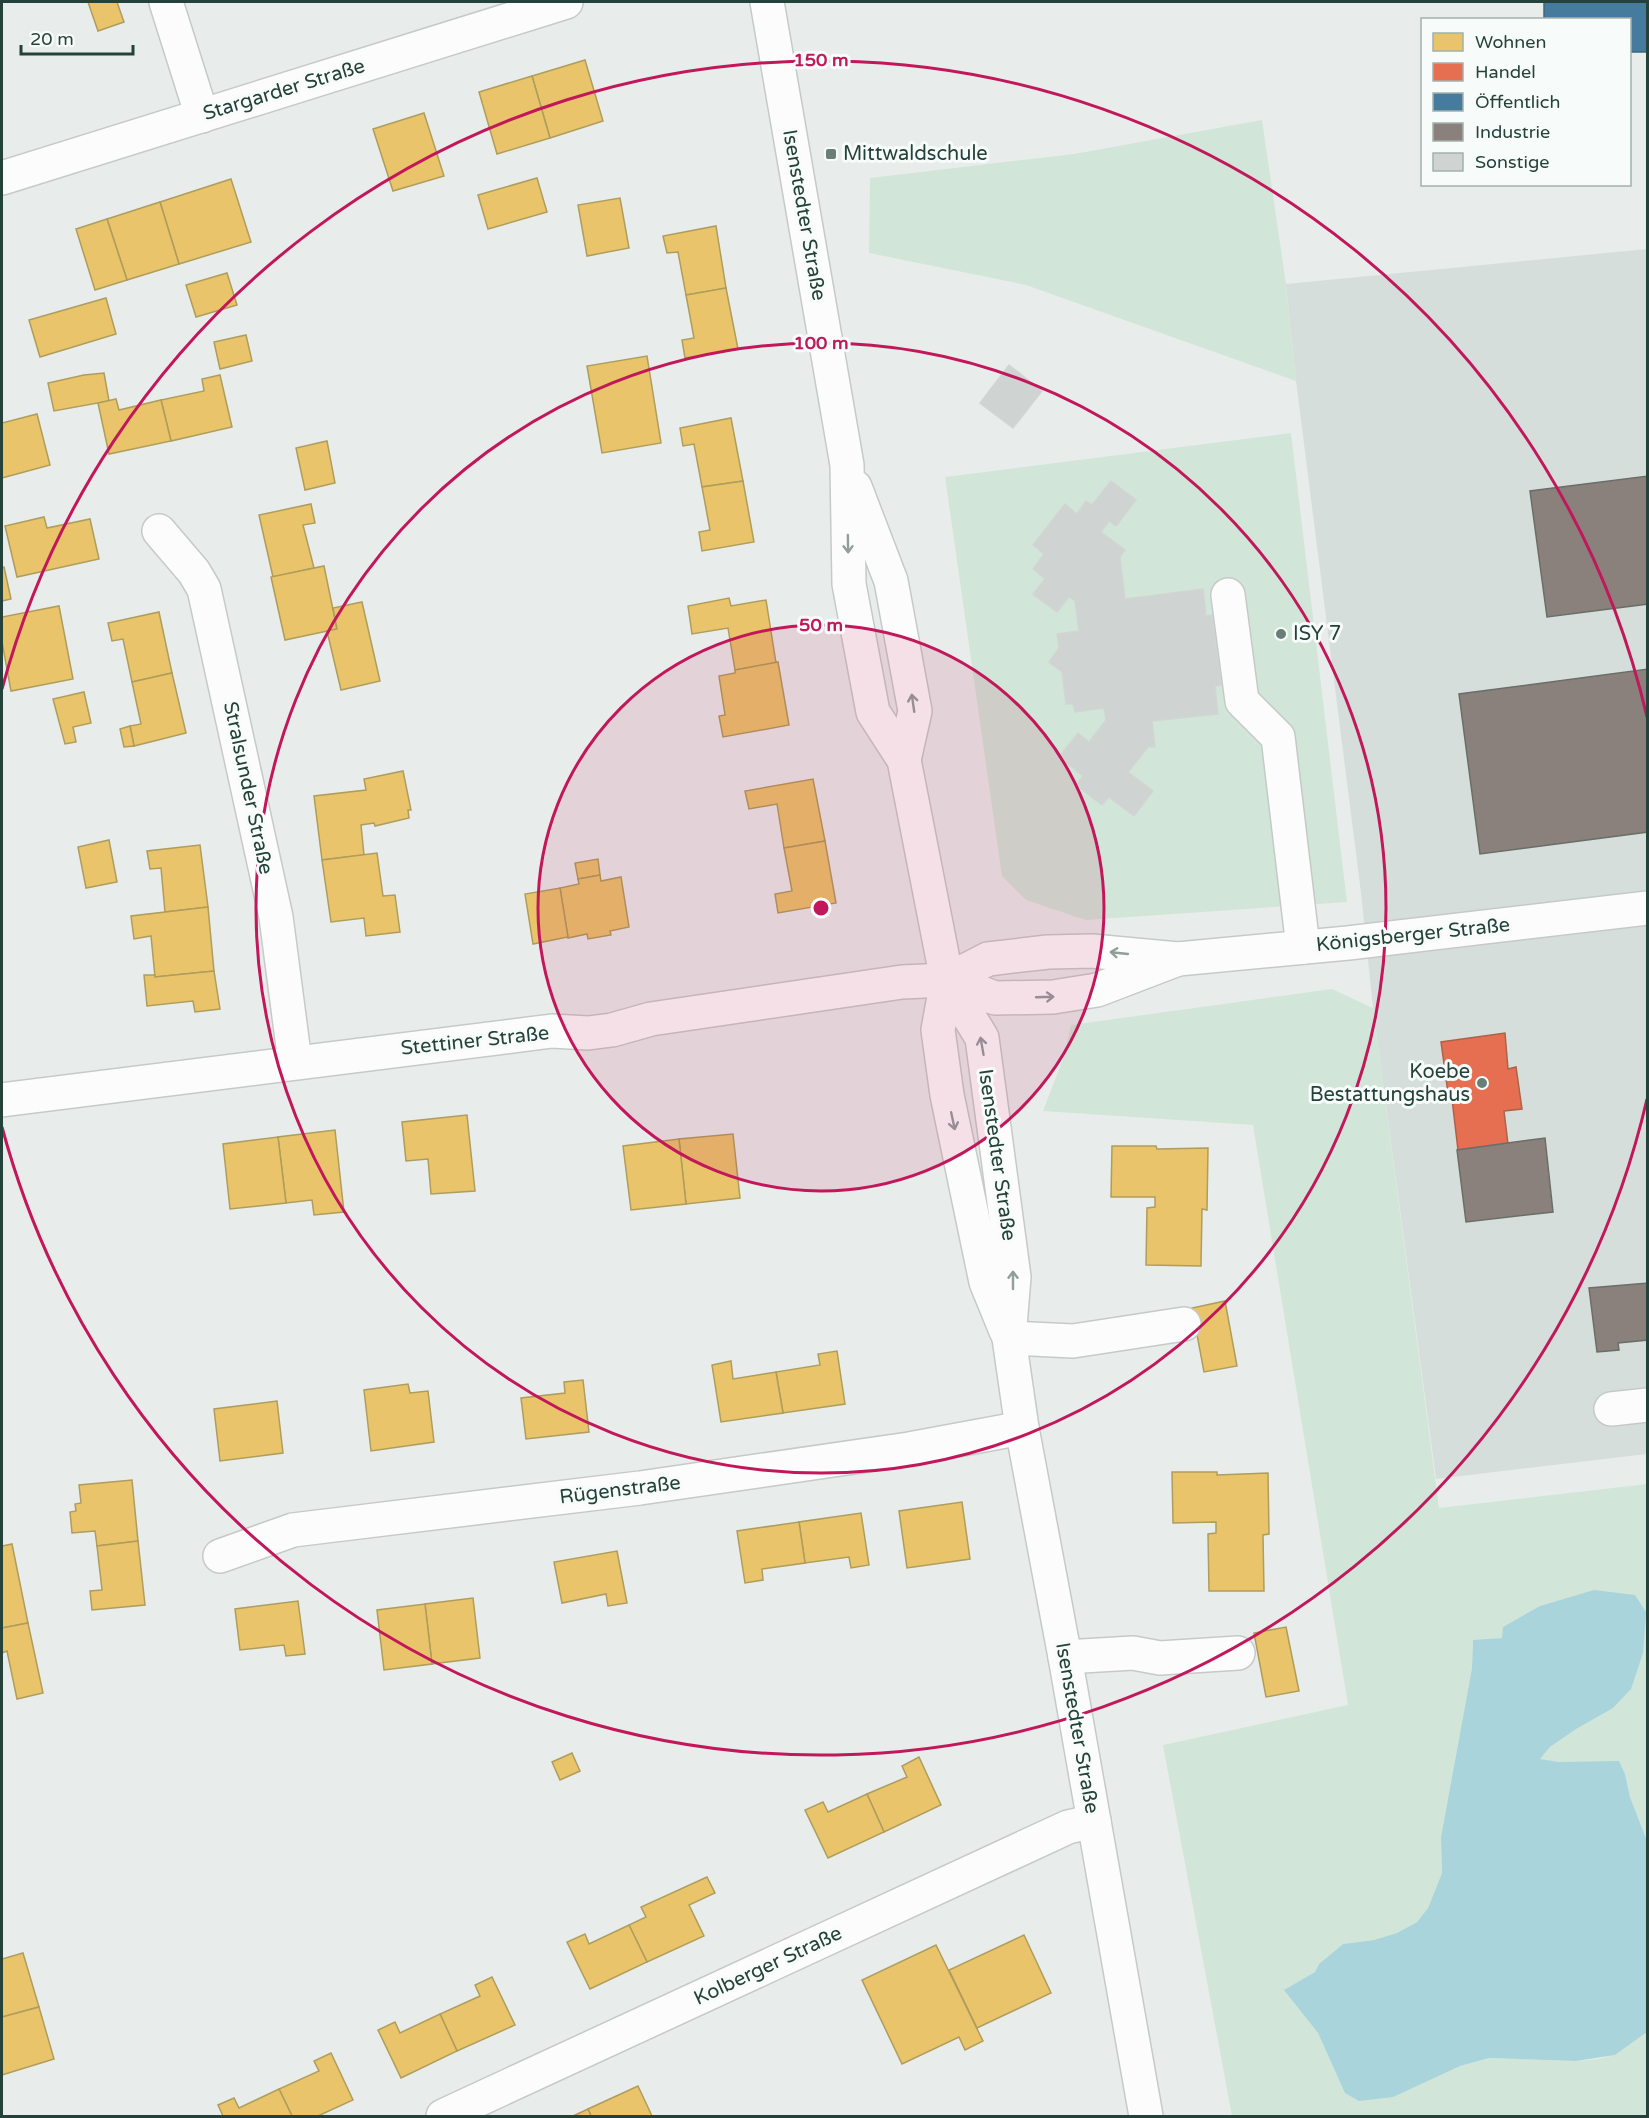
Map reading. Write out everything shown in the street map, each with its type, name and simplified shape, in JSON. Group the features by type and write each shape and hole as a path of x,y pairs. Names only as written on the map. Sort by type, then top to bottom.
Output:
{"street":[{"path":"166,2 202,116"},
{"name":"Stargarder Straße","path":"2,178 566,2"},
{"name":"Isenstedter Straße","path":"767,2 846,465 891,581 915,711 904,760 947,980 982,1038 1014,1277 1009,1338 1022,1428 1146,2116"},
{"name":"Stralsunder Straße","path":"159,531 194,572 204,589 276,916 295,1062"},
{"path":"1228,595 1242,701 1278,737 1303,947"},
{"name":"Königsberger Straße","path":"947,980 988,959 1048,952 1092,951 1178,959 1647,908"},
{"name":"Königsberger Straße","path":"947,980 995,998 1053,996 1097,990 1178,959"},
{"name":"Stettiner Straße","path":"2,1100 552,1031 588,1033 604,1031 651,1019 902,982 947,980"},
{"path":"1009,1338 1073,1341 1184,1324"},
{"path":"1611,1409 1647,1405"},
{"name":"Rügenstraße","path":"220,1556 293,1530 699,1480 909,1449 1022,1428"},
{"path":"1065,1658 1133,1653 1160,1658 1238,1653"},
{"name":"Kolberger Straße","path":"443,2116 1068,1827 1094,1821"}],"shaded area":[{"path":"1647,249 1647,1454 1436,1479 1373,1008 1361,893 1296,381 1286,284"}],"green space":[{"path":"1262,120 1286,284 1296,381 1026,285 869,253 870,178 1074,154"},
{"path":"1291,433 1347,902 1086,920 1026,900 1002,876 945,477"},
{"path":"1332,989 1373,1008 1439,1508 1647,1484 1647,1841 1630,1797 1625,1774 1539,1760 1550,1747 1576,1729 1502,1638 1473,1641 1472,1668 1441,1837 1442,1873 1428,1908 1417,1922 1397,1933 1374,1940 1343,1944 1319,1964 1315,1972 1285,1990 1318,2033 1345,2092 1428,2079 1460,2066 1489,2058 1576,2061 1598,2059 1615,2055 1647,2032 1647,2116 1232,2116 1163,1745 1348,1705 1253,1125 1043,1111 1064,1056 1071,1025"}],"water":[{"path":"1594,1590 1635,1595 1646,1612 1643,1653 1631,1689 1613,1708 1550,1747 1540,1759 1558,1762 1619,1761 1625,1774 1630,1797 1647,1841 1647,2032 1615,2055 1576,2061 1489,2058 1460,2066 1393,2097 1359,2101 1345,2093 1318,2033 1284,1990 1315,1972 1319,1964 1343,1944 1374,1940 1397,1933 1417,1922 1428,1908 1442,1873 1441,1837 1472,1668 1473,1640 1502,1638 1503,1627 1540,1606"}],"building: Wohnen":[{"path":"88,2 117,2 124,22 98,31"},
{"path":"585,60 603,121 550,138 532,76"},
{"path":"532,76 550,138 497,154 479,92"},
{"path":"424,113 444,176 393,191 373,129"},
{"path":"537,178 547,212 488,229 478,195"},
{"path":"231,179 251,242 179,264 160,202"},
{"path":"620,198 629,248 587,256 578,205"},
{"path":"160,202 179,264 127,280 107,219"},
{"path":"107,219 127,280 95,290 76,229"},
{"path":"716,226 726,288 686,295 678,252 667,253 663,236"},
{"path":"227,273 237,305 196,317 186,285"},
{"path":"726,288 738,349 685,358 682,340 694,338 686,295"},
{"path":"106,298 116,334 40,357 29,320"},
{"path":"246,335 252,361 220,369 214,342"},
{"path":"647,356 661,443 602,453 587,366"},
{"path":"104,373 109,401 54,411 48,383"},
{"path":"220,375 232,427 171,441 161,400 204,391 202,379"},
{"path":"116,399 119,410 161,400 171,441 109,454 98,403"},
{"path":"37,414 50,465 2,478 2,423"},
{"path":"731,418 743,481 702,487 694,444 683,446 680,428"},
{"path":"327,441 335,483 305,490 296,448"},
{"path":"743,481 754,542 702,551 699,532 710,530 702,487"},
{"path":"311,504 315,523 303,525 314,568 273,577 259,515"},
{"path":"44,517 47,528 90,519 99,559 17,577 5,526"},
{"path":"324,566 337,629 285,640 271,577"},
{"path":"4,567 11,599 2,601 2,568"},
{"path":"729,598 731,606 766,600 776,663 735,670 728,628 692,634 688,606"},
{"path":"362,602 380,681 341,690 327,631 337,629 333,608"},
{"path":"59,606 73,679 11,691 2,642 2,617"},
{"path":"159,612 172,673 132,682 123,639 112,641 108,623"},
{"path":"778,662 789,725 723,737 719,716 725,715 719,676 735,673 735,670"},
{"path":"172,673 186,733 134,746 130,726 141,724 132,682"},
{"path":"84,692 91,723 73,727 76,742 65,744 53,699"},
{"path":"130,726 134,746 124,747 120,729"},
{"path":"403,771 411,810 408,810 409,818 375,826 374,823 361,825 364,855 322,860 314,796 366,790 364,779"},
{"path":"813,779 825,841 784,848 777,804 749,809 745,791"},
{"path":"109,840 117,882 86,888 78,847"},
{"path":"825,841 836,903 778,913 775,894 792,891 784,848"},
{"path":"200,845 208,907 165,912 161,868 150,869 147,851"},
{"path":"377,853 383,896 395,895 400,932 366,936 364,918 331,922 322,860"},
{"path":"598,859 600,875 578,879 575,863"},
{"path":"600,875 601,881 621,877 629,927 610,931 611,935 588,939 587,934 568,938 560,888 579,884 578,879"},
{"path":"560,888 568,937 533,944 525,894"},
{"path":"208,907 214,971 155,977 151,936 134,939 131,916"},
{"path":"214,971 220,1009 195,1012 193,1001 147,1006 144,975 155,975 155,977"},
{"path":"467,1115 475,1191 431,1194 428,1159 406,1161 402,1122"},
{"path":"335,1130 344,1212 314,1215 312,1200 286,1203 278,1137"},
{"path":"733,1134 740,1198 686,1204 679,1139"},
{"path":"278,1137 286,1203 230,1209 223,1144"},
{"path":"679,1139 686,1204 631,1210 623,1146"},
{"path":"1112,1146 1156,1146 1157,1149 1208,1148 1207,1210 1202,1209 1201,1266 1146,1265 1147,1208 1155,1207 1155,1197 1111,1197"},
{"path":"1225,1301 1237,1366 1204,1372 1192,1308"},
{"path":"837,1351 845,1404 783,1413 776,1372 820,1365 818,1354"},
{"path":"731,1361 733,1379 776,1372 783,1413 721,1422 712,1365"},
{"path":"583,1380 589,1432 526,1439 521,1398 565,1393 564,1382"},
{"path":"408,1384 410,1393 428,1391 434,1442 371,1451 364,1390"},
{"path":"277,1401 283,1453 220,1461 214,1409"},
{"path":"1172,1472 1217,1472 1217,1475 1268,1473 1269,1534 1263,1535 1264,1591 1209,1591 1208,1534 1216,1533 1216,1522 1173,1523"},
{"path":"132,1480 138,1541 97,1546 95,1531 72,1533 70,1512 76,1511 75,1504 81,1503 79,1485"},
{"path":"962,1502 970,1559 907,1568 899,1511"},
{"path":"861,1513 869,1565 851,1568 849,1557 805,1563 799,1522"},
{"path":"799,1522 805,1563 762,1569 763,1580 745,1583 737,1531"},
{"path":"138,1541 145,1605 92,1610 90,1591 102,1590 97,1546"},
{"path":"12,1544 28,1623 2,1628 2,1546"},
{"path":"617,1551 627,1603 608,1606 606,1594 562,1603 554,1562"},
{"path":"473,1598 480,1658 432,1664 425,1604"},
{"path":"298,1601 305,1654 286,1656 284,1645 240,1650 235,1609"},
{"path":"425,1604 432,1664 384,1670 377,1610"},
{"path":"28,1623 43,1693 17,1699 7,1651 2,1653 2,1628"},
{"path":"1286,1627 1299,1691 1266,1697 1254,1633"},
{"path":"572,1753 580,1771 560,1780 552,1762"},
{"path":"919,1757 941,1805 884,1832 867,1794 907,1777 902,1766"},
{"path":"867,1794 884,1832 828,1858 805,1810 823,1802 828,1812"},
{"path":"707,1877 715,1893 689,1905 704,1936 647,1962 629,1925 646,1917 641,1907"},
{"path":"629,1925 647,1962 590,1989 567,1942 585,1934 589,1944"},
{"path":"1024,1935 1051,1993 977,2028 949,1970"},
{"path":"936,1945 983,2041 965,2050 959,2037 902,2064 862,1980"},
{"path":"23,1953 39,2007 2,2017 2,1959"},
{"path":"492,1977 515,2025 457,2051 440,2014 480,1996 475,1985"},
{"path":"39,2007 54,2059 2,2075 2,2017"},
{"path":"440,2014 457,2051 401,2078 378,2030 395,2022 400,2033"},
{"path":"331,2053 353,2100 318,2116 292,2116 279,2089 319,2071 314,2061"},
{"path":"638,2086 652,2116 591,2116 588,2109"},
{"path":"279,2089 292,2116 223,2116 218,2105 234,2098 239,2108"},
{"path":"588,2109 591,2116 573,2116"}],"building: Handel":[{"path":"1505,1033 1508,1069 1516,1067 1522,1109 1504,1111 1508,1144 1458,1150 1452,1099 1449,1100 1441,1042"}],"building: Öffentlich":[{"path":"1544,2 1648,2 1648,52 1631,52 1631,18 1544,18"}],"building: Industrie":[{"path":"1648,476 1648,604 1547,617 1530,491"},
{"path":"1648,669 1648,832 1480,854 1459,694"},
{"path":"1545,1138 1553,1212 1466,1222 1457,1150"},
{"path":"1648,1283 1648,1340 1618,1343 1619,1350 1597,1352 1589,1288"}],"building: Sonstige":[{"path":"1009,365 1042,391 1013,428 980,403"},
{"path":"1111,481 1136,500 1116,526 1109,521 1101,532 1125,550 1120,557 1125,599 1203,589 1206,616 1212,615 1221,685 1215,686 1218,714 1152,721 1155,747 1148,747 1128,772 1153,791 1134,816 1109,797 1102,805 1076,785 1083,776 1059,757 1078,733 1089,742 1106,720 1104,708 1075,712 1073,704 1066,704 1062,672 1049,662 1059,648 1057,634 1079,631 1075,601 1069,597 1057,612 1033,594 1045,579 1033,569 1044,554 1033,545 1065,504 1077,514 1086,501 1092,505"}],"place":[{"name":"Mittwaldschule","path":"831,154"},
{"name":"ISY 7","path":"1281,634"},
{"name":"Koebe Bestattungshaus","path":"1482,1083"}]}
